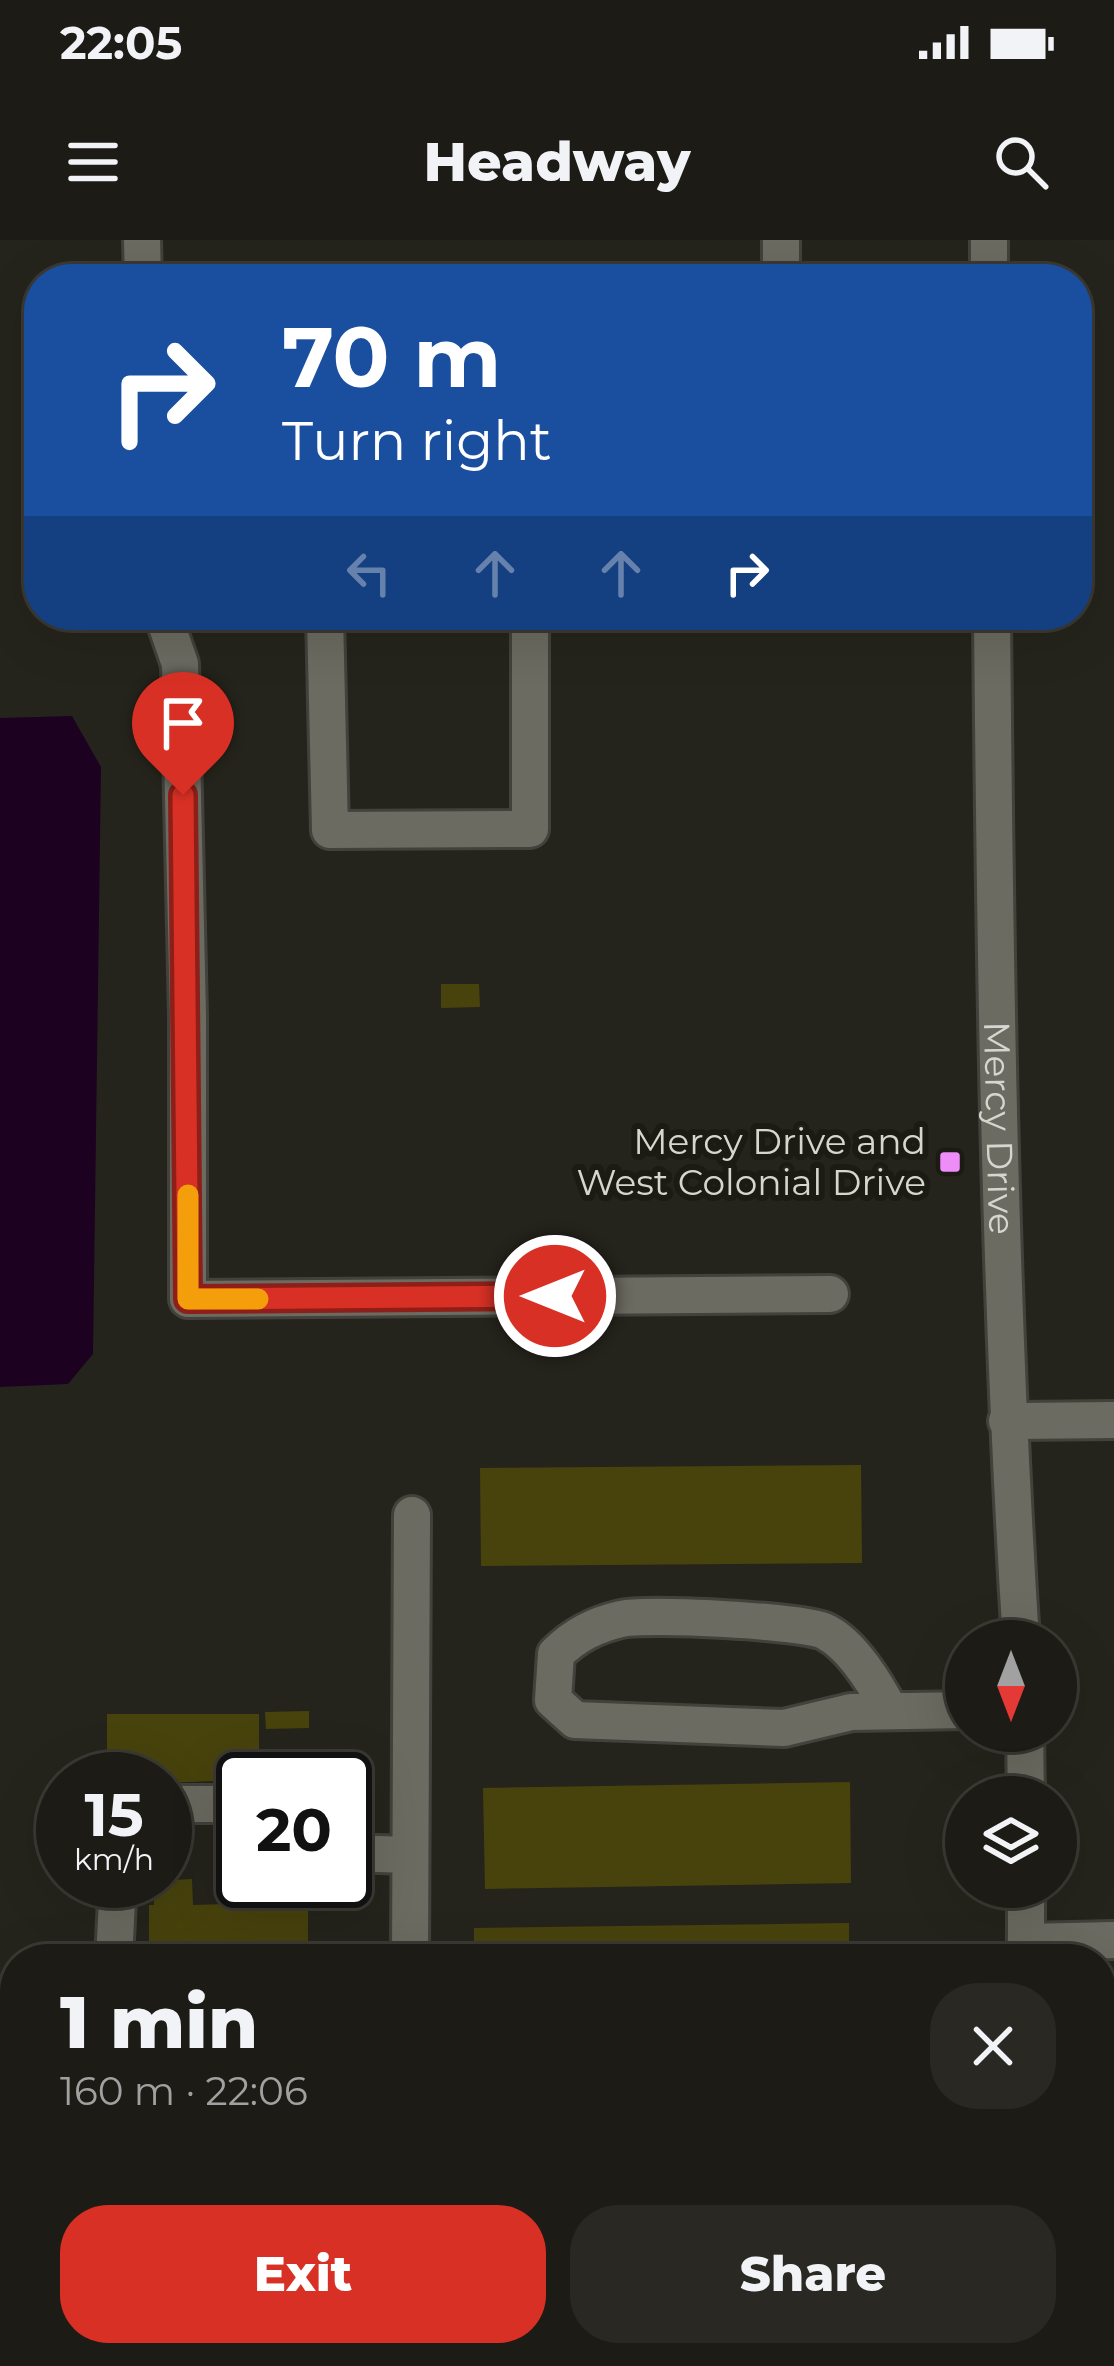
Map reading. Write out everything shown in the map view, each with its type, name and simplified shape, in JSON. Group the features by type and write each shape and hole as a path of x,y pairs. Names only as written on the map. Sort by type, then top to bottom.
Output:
{"street":[{"path":"168,630 180,664 188,1299 830,1294"},
{"path":"325,630 329,830 530,829 530,630"},
{"name":"Mercy Drive","path":"992,630 1006,1421 1020,1620"},
{"path":"1006,1421 1114,1420"},
{"path":"410,1944 412,1515"},
{"path":"890,1711 871,1675 825,1630 717,1618 625,1618 577,1634 556,1654 554,1700 575,1720 784,1728 851,1712 890,1711 945,1710"},
{"path":"372,1854 410,1855"},
{"path":"115,1944 117,1908"},
{"path":"1026,1908 1026,1944"},
{"path":"1082,1944 1114,1940"}],"shaded area":[{"path":"72,716 101,767 93,1354 68,1384 0,1387 0,718"}],"building":[{"path":"441,984 479,984 480,1007 441,1008"},
{"path":"861,1465 862,1563 481,1566 480,1468"},
{"path":"309,1711 309,1728 266,1729 265,1712"},
{"path":"107,1714 259,1714 259,1752 216,1752 216,1781 192,1782 192,1752 107,1752"},
{"path":"850,1782 851,1883 485,1889 483,1788"},
{"path":"192,1879 193,1905 308,1908 308,1944 149,1944 149,1908 192,1908"},
{"path":"849,1923 849,1944 474,1944 474,1928"}],"slow traffic":[{"path":"188,1195 188,1299 258,1299"}],"place":[{"name":"Mercy Drive and West Colonial Drive","path":"950,1162"}],"route":[{"path":"183,795 188,1299 555,1296"}]}
